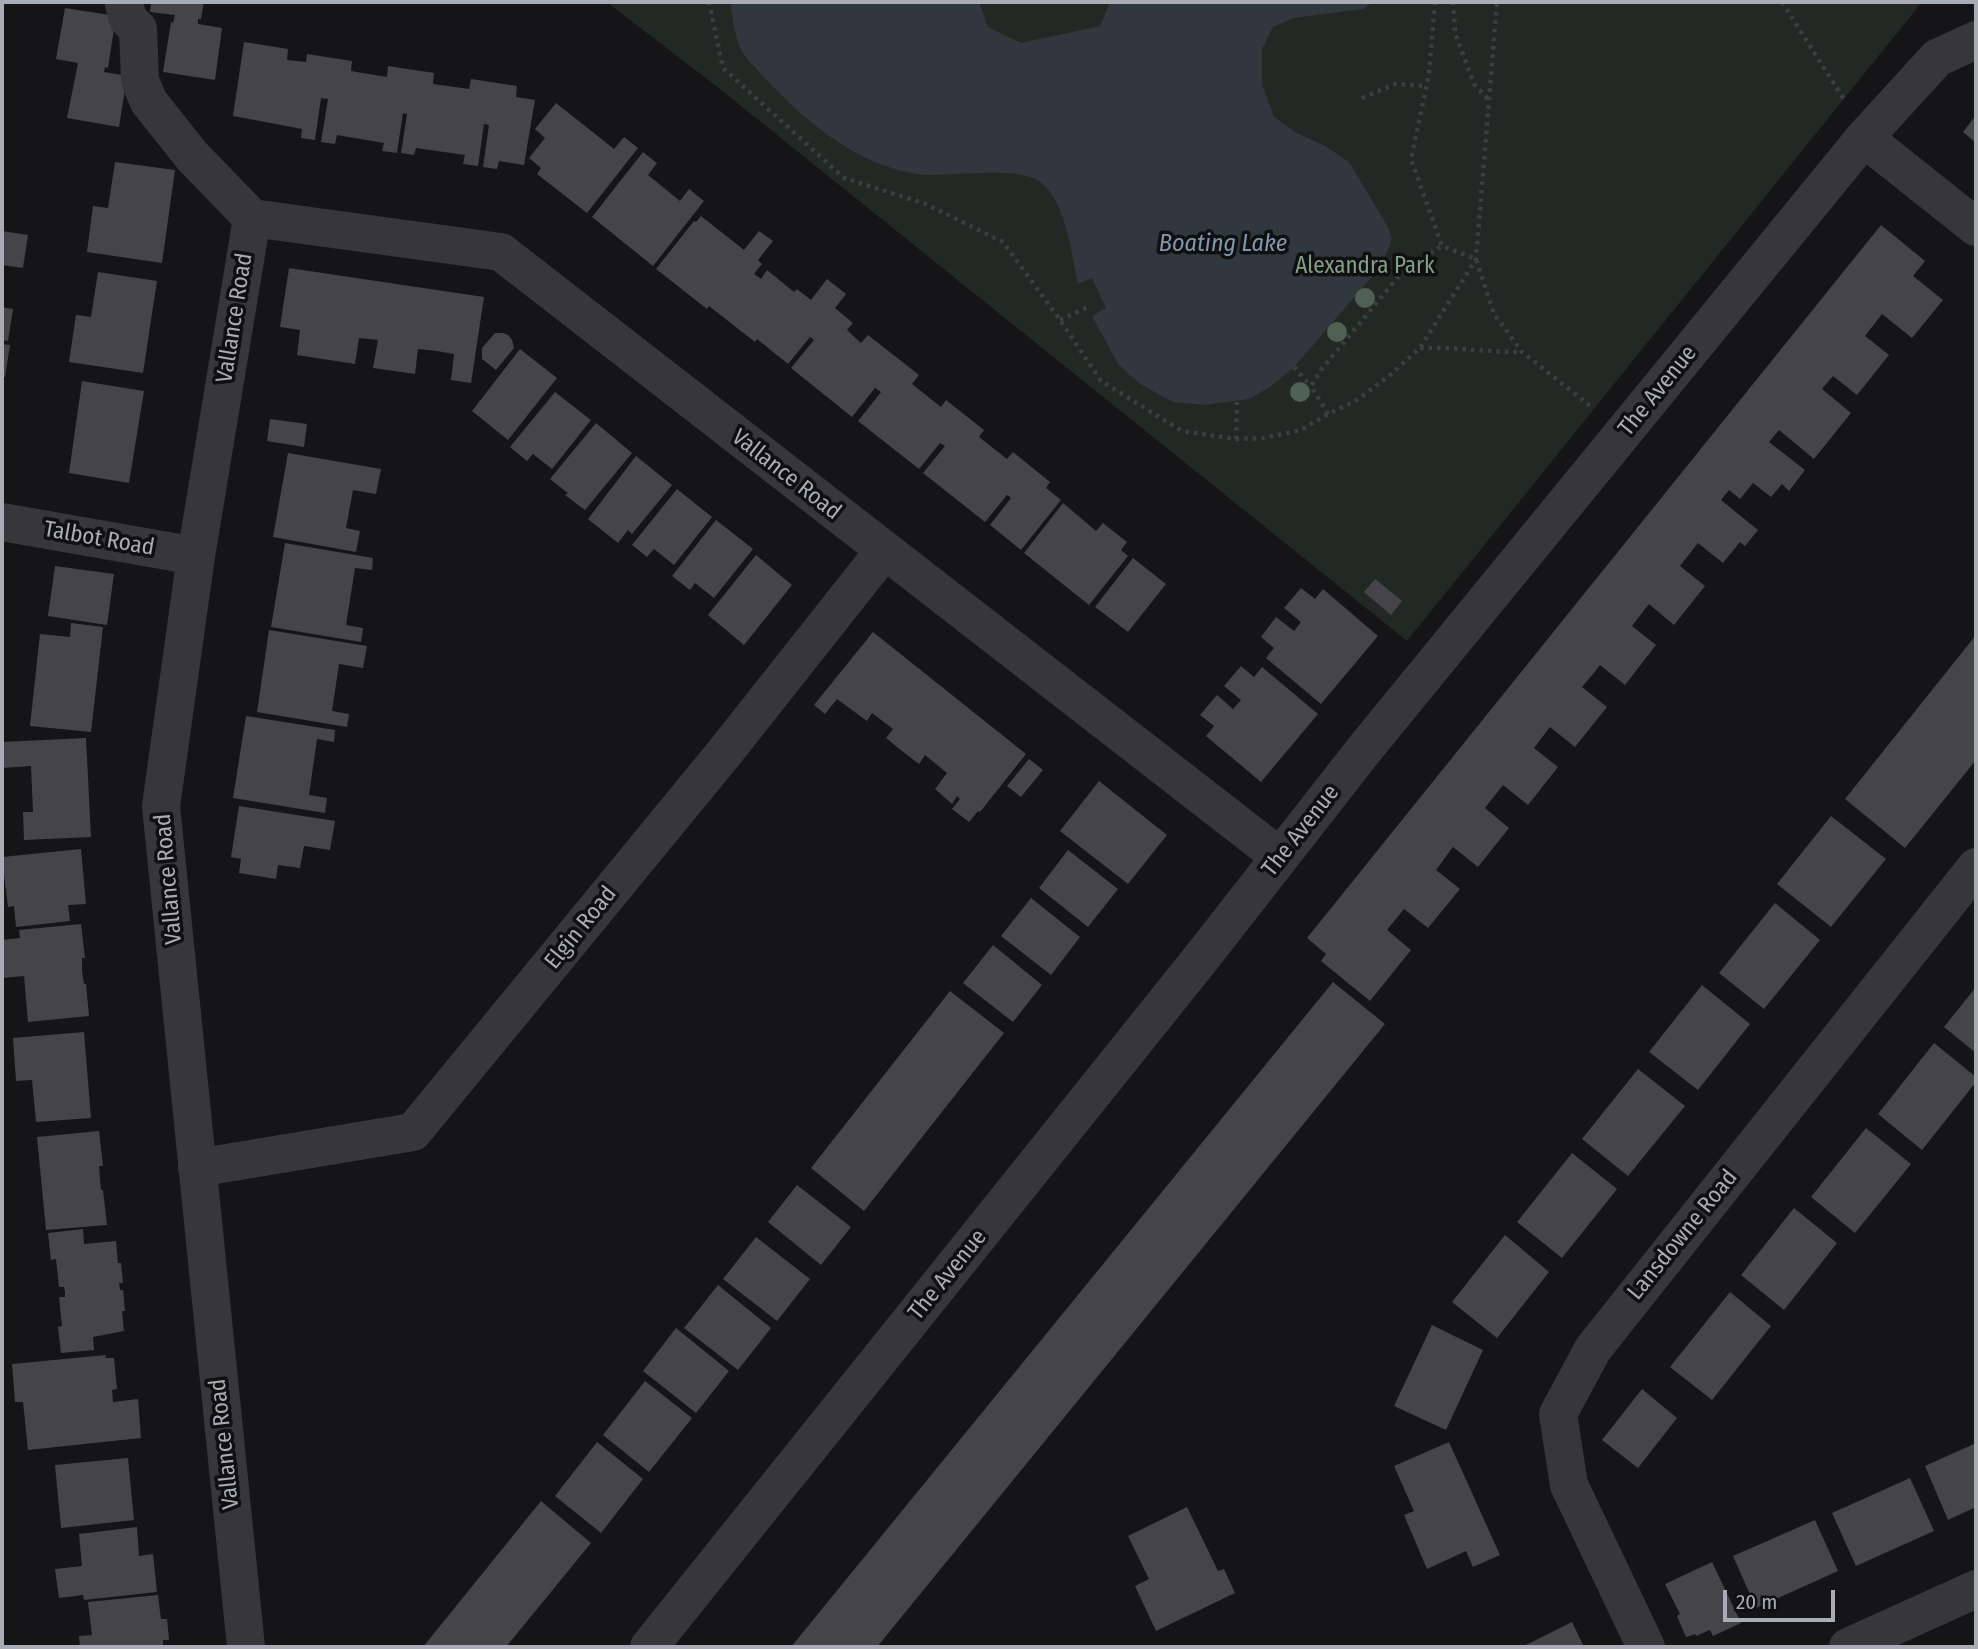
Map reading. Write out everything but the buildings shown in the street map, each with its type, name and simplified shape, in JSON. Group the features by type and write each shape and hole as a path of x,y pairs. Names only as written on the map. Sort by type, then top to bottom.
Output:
{"street":[{"path":"124,4 128,19 138,29 140,81 149,102 192,156 252,218"},
{"name":"The Avenue","path":"649,1647 1435,662 1864,138 1937,58 1976,40"},
{"path":"1864,138 1976,227"},
{"name":"Vallance Road","path":"246,1647 161,806 196,556 252,218 501,252 1280,857"},
{"name":"Talbot Road","path":"2,522 196,556"},
{"name":"Elgin Road","path":"197,1168 414,1132 725,752 884,551"},
{"name":"Lansdowne Road","path":"1646,1647 1569,1485 1558,1414 1593,1349 1976,867"},
{"path":"1848,1647 1976,1589"}],"path":[{"path":"709,2 723,68 844,178 926,204 1003,242 1101,381 1182,431 1236,439 1264,438 1301,430 1357,400 1420,348 1476,259"},
{"path":"1435,2 1427,86 1411,159 1442,246 1476,259"},
{"path":"1453,2 1455,33 1474,84 1489,100"},
{"path":"1497,2 1476,259 1494,314 1522,352 1624,432"},
{"path":"1782,2 1844,99 1864,138"},
{"path":"1362,98 1395,84 1427,86"},
{"path":"1311,386 1321,370 1402,272 1442,246"},
{"path":"1060,320 1088,307"},
{"path":"1420,348 1451,347 1522,352"},
{"path":"1294,367 1311,386 1328,414"},
{"path":"1236,439 1237,402"}],"green space":[{"name":"Alexandra Park","path":"595,2 1922,2 1407,641 711,82 609,4"}],"water":[{"name":"Boating Lake","path":"730,2 979,2 988,27 1021,43 1100,26 1110,2 1374,2 1362,9 1294,18 1273,27 1262,49 1262,85 1274,117 1349,162 1388,227 1392,239 1387,253 1375,273 1294,367 1270,387 1249,399 1204,405 1173,402 1140,384 1118,364 1092,316 1106,308 1092,278 1078,284 1063,218 1044,185 1035,179 1007,173 930,175 906,172 860,155 838,142 799,111 748,59 738,41"}]}
